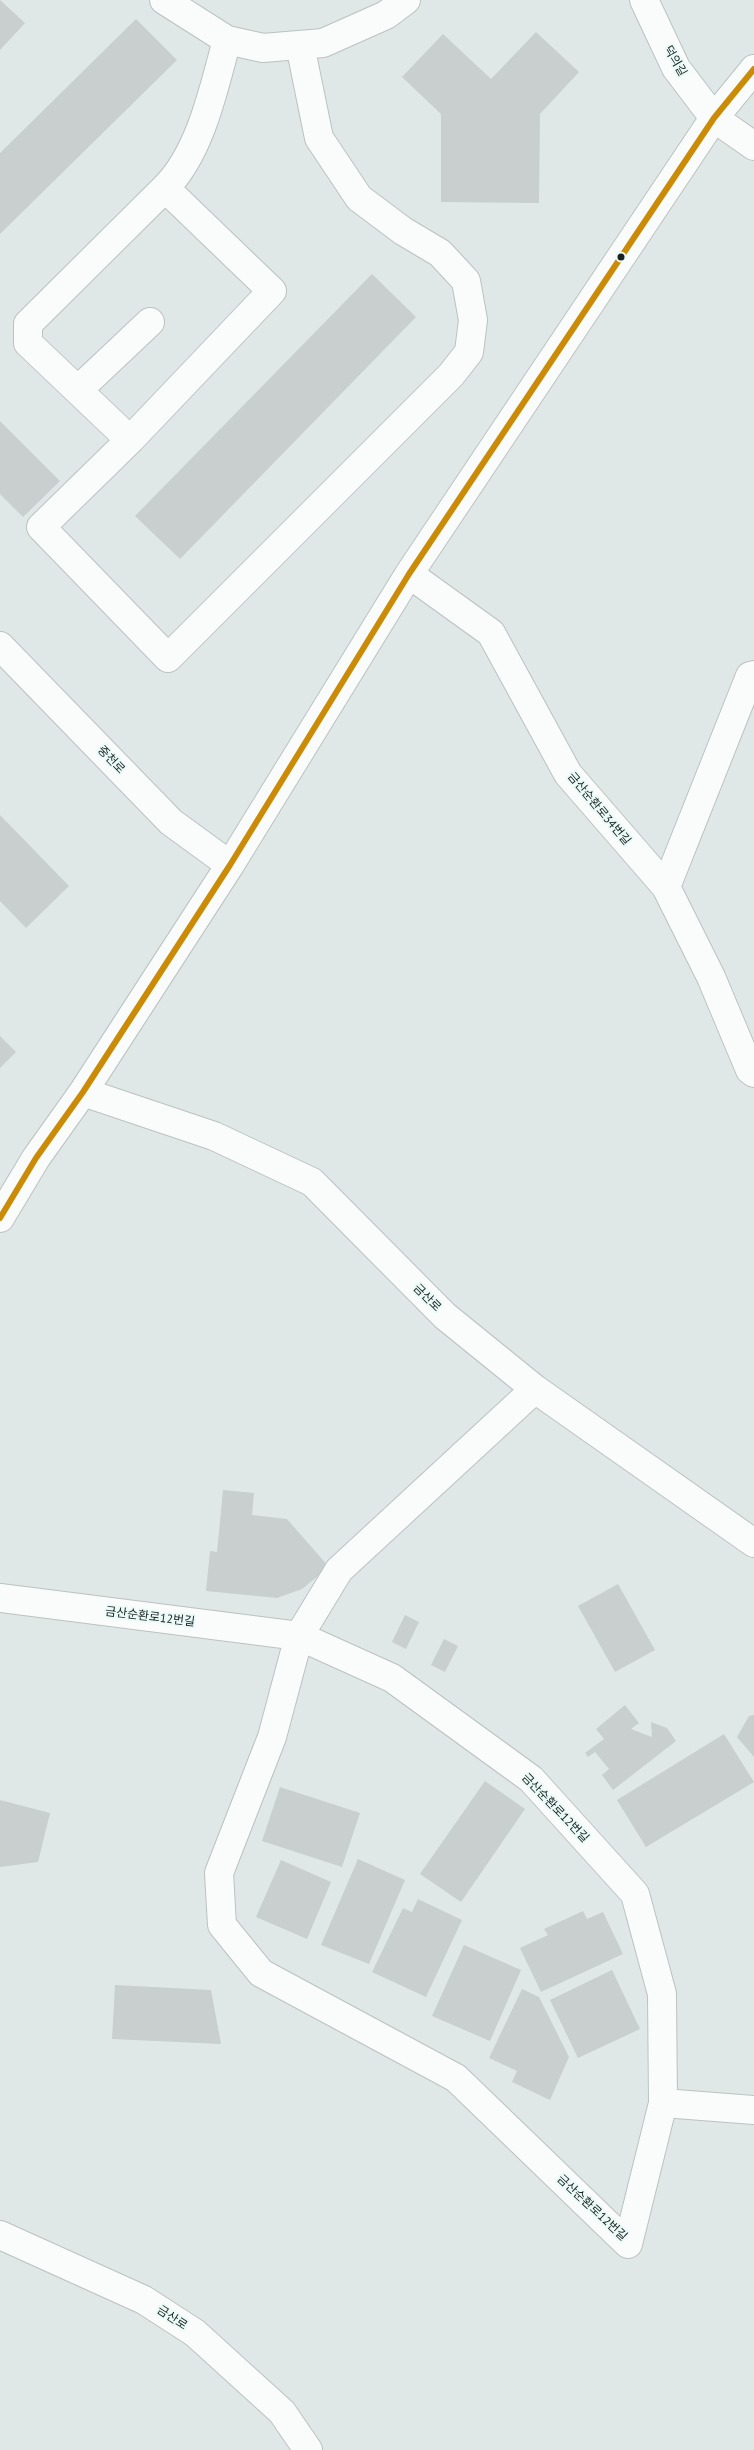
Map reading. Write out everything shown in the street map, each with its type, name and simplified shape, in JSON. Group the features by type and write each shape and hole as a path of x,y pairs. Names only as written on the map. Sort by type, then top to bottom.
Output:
{"street":[{"path":"164,0 227,40 263,48 323,43 386,15 406,0"},
{"name":"덕의길","path":"644,0 676,68 714,118 754,146"},
{"path":"130,440 28,343 28,324 172,181 202,128 227,40"},
{"path":"165,188 272,291 130,440 41,527 168,658 451,375 469,352 474,320 466,281 440,253 403,231 359,198 319,138 300,45"},
{"path":"0,1218 36,1158 83,1092 230,865 409,574 714,118 754,69"},
{"path":"78,390 150,322"},
{"name":"금산순환로34번길","path":"409,574 491,633 568,774 666,886 711,977 750,1070 754,1073"},
{"name":"중천로","path":"0,646 170,822 230,865"},
{"path":"666,886 750,676 754,675"},
{"name":"금산로","path":"83,1092 214,1136 312,1182 445,1316 535,1389 754,1543"},
{"name":"금산순환로12번길","path":"0,1598 299,1636 392,1678 531,1779 635,1894 662,1994 663,2103 628,2244 456,2078 261,1973 222,1926 219,1873 272,1737 299,1636 339,1570 535,1389"},
{"path":"663,2103 754,2110"},
{"name":"금산로","path":"0,2235 144,2300 195,2333 282,2412 308,2450"}],"building":[{"path":"0,0 25,23 0,50"},
{"path":"136,19 177,60 0,234 0,153"},
{"path":"536,32 579,72 540,114 539,203 441,202 441,114 402,77 443,34 491,79"},
{"path":"372,274 416,317 180,559 135,516"},
{"path":"0,421 60,481 23,517 0,494"},
{"path":"0,815 69,886 26,928 0,901"},
{"path":"0,1036 16,1052 0,1068"},
{"path":"223,1490 254,1493 252,1515 287,1519 329,1567 302,1589 277,1598 206,1591 210,1551 217,1552"},
{"path":"618,1584 655,1650 615,1672 578,1606"},
{"path":"405,1615 419,1622 406,1649 392,1642"},
{"path":"444,1639 458,1646 445,1672 431,1665"},
{"path":"625,1705 639,1723 631,1729 652,1737 651,1722 667,1728 676,1741 613,1790 602,1775 609,1769 595,1752 588,1757 585,1753 604,1739 596,1729"},
{"path":"754,1715 754,1757 737,1737 749,1716"},
{"path":"724,1734 754,1782 646,1847 617,1800"},
{"path":"485,1781 525,1809 461,1902 420,1874"},
{"path":"280,1787 360,1813 342,1867 262,1841"},
{"path":"0,1800 50,1813 38,1862 0,1867"},
{"path":"358,1859 405,1880 369,1964 321,1945"},
{"path":"281,1860 331,1882 307,1939 256,1917"},
{"path":"418,1899 462,1920 426,1997 372,1972 403,1908 412,1912"},
{"path":"583,1911 587,1919 603,1912 623,1954 541,1992 520,1948 548,1935 544,1929"},
{"path":"464,1945 521,1970 490,2041 432,2016"},
{"path":"612,1970 640,2029 578,2058 550,2000"},
{"path":"115,1985 211,1990 221,2044 112,2039"},
{"path":"522,1989 539,1997 569,2057 550,2100 512,2082 517,2071 489,2058"}],"transit line":[{"path":"0,1218 36,1158 83,1092 230,865 409,574 714,118 754,69"}]}
